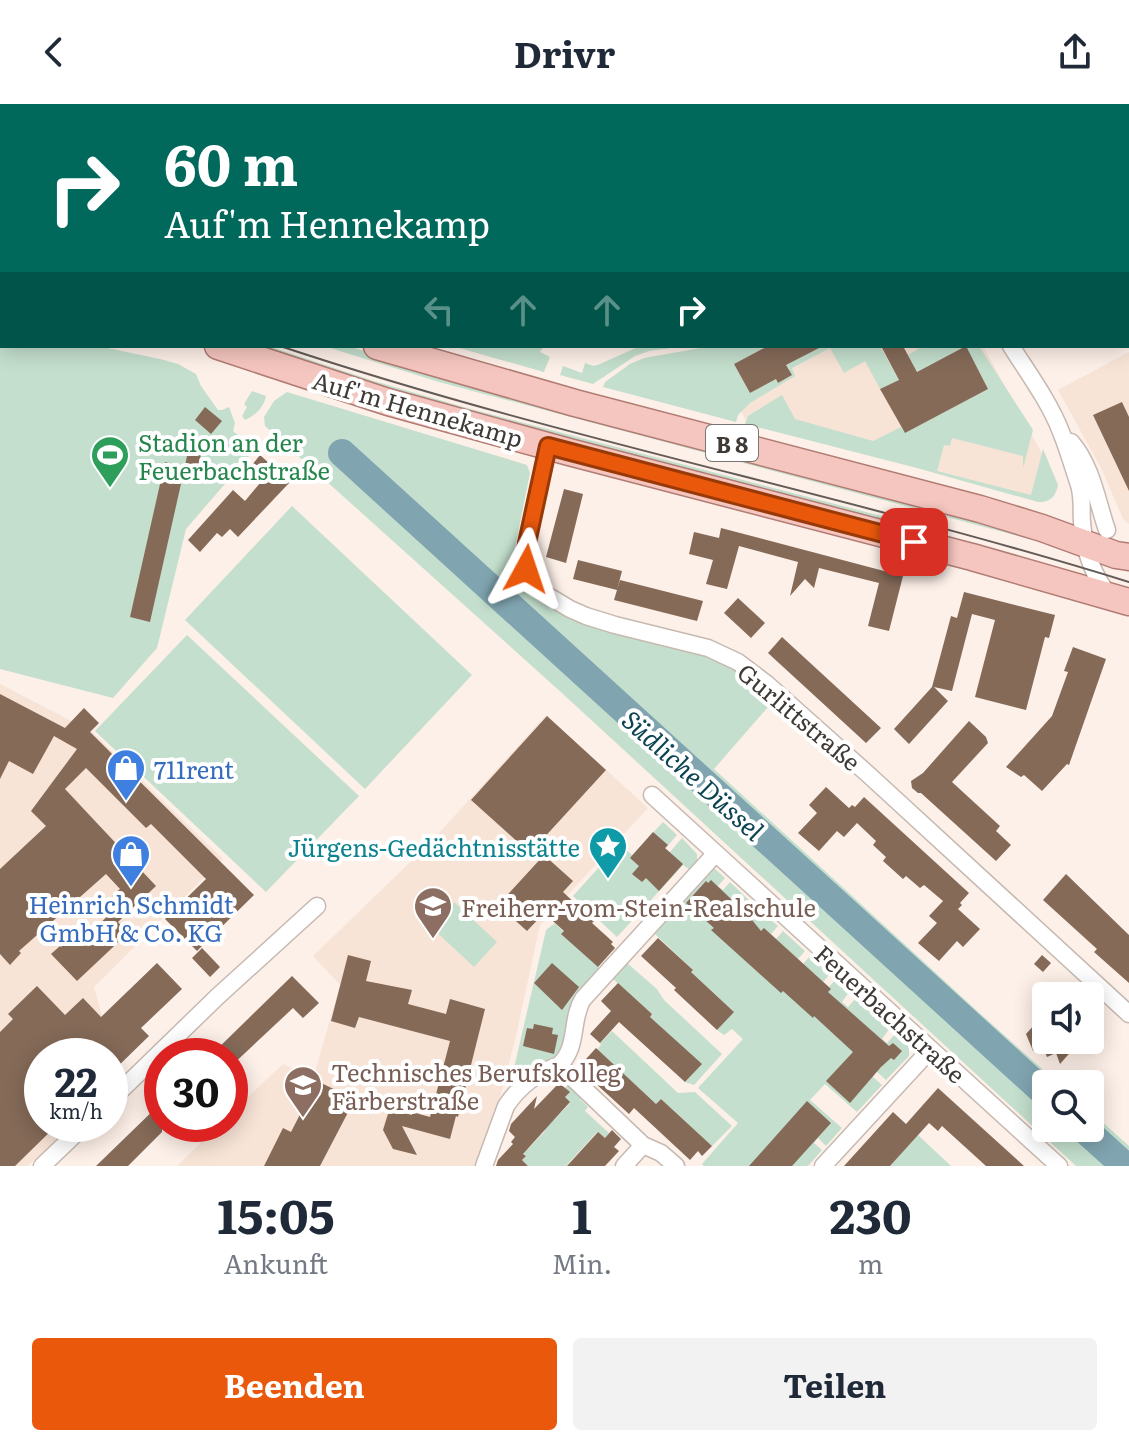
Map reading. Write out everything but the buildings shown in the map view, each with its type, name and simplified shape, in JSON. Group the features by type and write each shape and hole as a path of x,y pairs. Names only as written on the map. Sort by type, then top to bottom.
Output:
{"main road":[{"name":"Auf'm Hennekamp","path":"224,348 388,402 972,557 1120,600"},
{"name":"Auf'm Hennekamp","path":"384,348 562,399 980,509 1057,534 1092,532 1116,555 1129,557"},
{"name":"B 8","path":"1092,532 1129,550"}],"street":[{"path":"1012,348 1061,432 1092,532"},
{"path":"1061,432 1076,448 1091,479 1094,573 1120,600"},
{"name":"Gurlittstraße","path":"548,446 525,560 530,577 545,594 586,616 708,648 738,662 870,776 1129,1014"},
{"name":"Feuerbachstraße","path":"652,795 1059,1166"},
{"path":"484,1166 512,1097 533,1077 565,1060 571,1049 583,999 716,853"},
{"path":"128,1084 317,906"},
{"path":"823,1166 930,1050"},
{"path":"559,1065 643,1145 661,1153 676,1166"},
{"path":"42,1166 67,1142"},
{"path":"624,1166 643,1145"}],"shaded area":[{"path":"708,348 984,348 1055,477 1042,500 747,423"},
{"path":"1129,352 1129,524 1123,519 1101,468 1058,390"},
{"path":"0,684 91,731 223,859 94,987 102,1016 79,1038 24,1038 24,1142 56,1142 27,1166 0,1166"},
{"name":"Freiherr-vom-Stein-Realschule","path":"546,715 648,808 540,925 494,1122 478,1166 177,1166 202,1142 248,1142 248,1097 283,1064 313,1079 340,985 313,956 429,844"}],"green space":[{"name":"Stadion an der Feuerbachstraße","path":"0,348 108,348 178,364 196,374 218,410 229,407 235,423 233,431 255,449 186,529 157,648 113,698 0,669"},
{"path":"247,348 274,348 467,408 889,518 888,522 537,436"},
{"path":"330,348 355,348 440,374 1035,533 1033,540 439,382"},
{"path":"459,348 543,348 540,352 550,357 544,372"},
{"path":"635,348 671,348 635,356 593,384 560,375 563,366 582,373 585,363 594,366"},
{"path":"701,348 764,348 734,364 750,393 776,379 778,383 791,376 786,365 819,348 830,348 792,368 795,376 750,403 738,415 736,422 603,387 605,382 630,364 644,358"},
{"path":"830,348 881,348 899,380 880,389 865,361 844,373"},
{"path":"920,348 962,348 917,372 908,355"},
{"path":"967,348 980,348 1033,430 1023,468 1023,456 952,438 950,446 944,445 937,471 1031,495 1043,449 1058,485 1049,500 1038,502 745,424 748,416 782,395 795,419 873,441 901,427 905,433 988,389"},
{"path":"252,391 266,396 258,411 245,420 242,416 247,407 244,404"},
{"path":"287,392 527,465 530,473 514,553 516,568 532,586 720,661 746,675 775,699 714,769 1043,1070 1032,1070 1032,1126 563,694 265,426 264,417 274,401"},
{"path":"292,506 472,675 365,789 185,620"},
{"path":"187,635 359,796 266,892 95,731"},
{"path":"663,822 677,835 665,849 670,852 682,838 697,854 697,862 690,870 683,865 617,937 573,896 620,844 632,855"},
{"path":"714,868 725,878 718,886 723,890 730,882 751,902 744,910 749,915 756,907 778,926 771,934 776,939 783,931 805,951 798,959 803,964 810,956 830,974 823,982 829,987 836,979 849,992 842,1002 848,1007 856,998 890,1028 882,1039 887,1043 896,1033 909,1046 909,1056 886,1080 876,1071 871,1075 882,1085 857,1112 825,1084 810,1100 842,1128 826,1146 818,1138 814,1143 822,1150 808,1166 702,1164 738,1123 698,1088 743,1039 732,1029 724,1035 717,1030 733,1011 655,934 667,920 663,916 708,869"},
{"path":"454,902 497,942 474,967 431,927"},
{"path":"555,923 600,969 562,1051 550,1063 511,1081 546,930"},
{"path":"627,963 722,1054 694,1085 685,1082 701,1064 613,979"},
{"path":"612,1031 678,1093 695,1092 732,1126 712,1146 661,1099 656,1104 597,1050"},
{"path":"569,1084 582,1096 580,1099 588,1107 585,1111 609,1133 605,1138 597,1132 566,1166 528,1166 522,1160 526,1156 521,1151 528,1149 545,1131 537,1123 554,1120 570,1103 565,1097 569,1093 565,1088"},
{"path":"1104,1124 1129,1146 1129,1166 1076,1166 1050,1142 1104,1142"},
{"path":"918,1135 951,1166 890,1166"}],"waterway":[{"name":"Südliche Düssel","path":"342,453 1032,1081"},
{"name":"Südliche Düssel","path":"1098,1142 1125,1166"}],"tram line":[{"path":"286,348 491,410 917,522 1129,582"}],"place":[{"name":"Stadion an der Feuerbachstraße","path":"110,489"},
{"name":"711rent","path":"126,802"},
{"name":"Jürgens-Gedächtnisstätte","path":"608,880"},
{"name":"Heinrich Schmidt GmbH & Co. KG","path":"131,888"},
{"name":"Freiherr-vom-Stein-Realschule","path":"433,940"},
{"name":"Technisches Berufskolleg Färberstraße","path":"303,1119"}],"route":[{"path":"526,569 527,543 548,446 914,542"}]}
